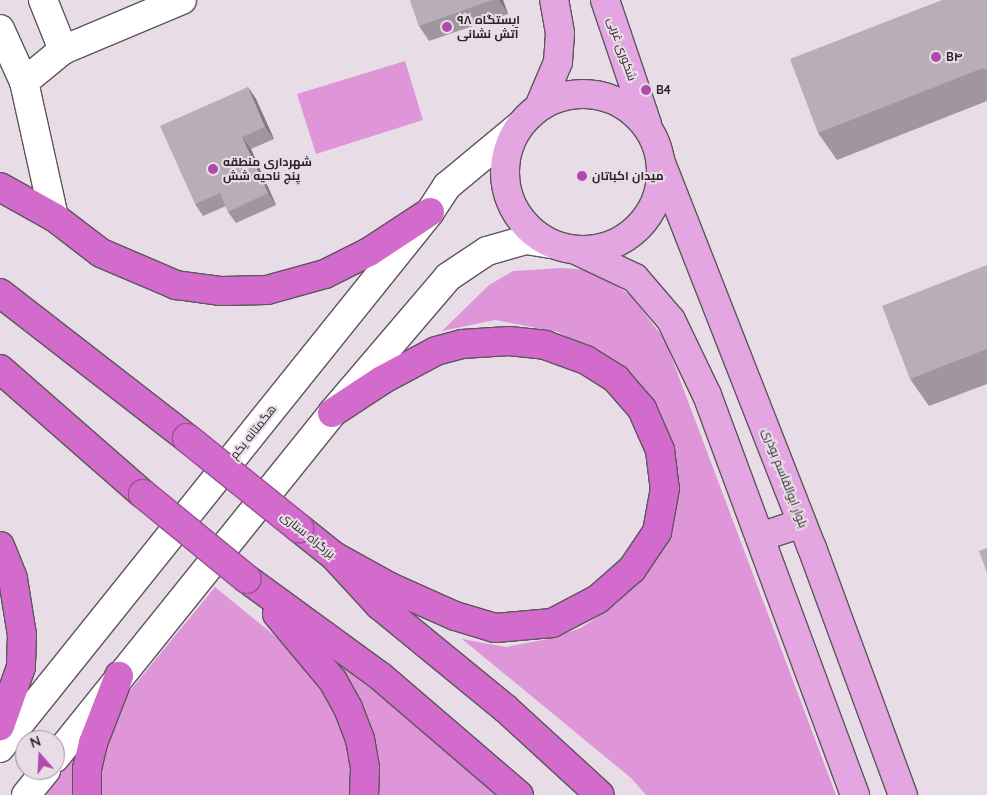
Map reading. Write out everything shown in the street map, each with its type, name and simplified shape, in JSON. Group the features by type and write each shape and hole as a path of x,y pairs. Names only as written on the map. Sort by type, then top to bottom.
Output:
{"highway":[{"path":"0,187 54,217 101,253 176,285 220,291 267,290 325,274 369,252 430,212"},
{"name":"بزرگراه ستاری","path":"0,293 187,438 334,556 379,605 506,709 600,795"},
{"path":"332,413 382,380 436,350 462,344 500,341 545,345 586,360 616,380 642,409 660,450 665,488 657,532 632,569 598,599 552,623 495,628 455,616 390,587 334,556"},
{"path":"0,369 143,494 247,579 380,676 519,795"},
{"path":"0,546 13,579 22,635 21,667 0,726"},
{"path":"247,579 333,681 348,708 360,739 365,768 364,795"},
{"path":"87,795 87,769 93,743 119,676"}],"main road":[{"path":"554,0 560,33 558,62 539,106 518,127 506,152 504,180 512,206 528,228 563,247 635,278 672,320 707,395 855,795"},
{"name":"شکوری غربی","path":"605,0 648,127"},
{"path":"539,106 567,94 598,94 626,106 648,127 662,163 658,197 639,227 610,245 563,247"},
{"name":"بلوار ابوالقاسم بوذری","path":"662,163 802,523 903,795"},
{"path":"760,537 802,523"}],"street":[{"path":"43,0 62,50"},
{"path":"24,82 62,50 182,0"},
{"path":"0,29 24,82 54,217"},
{"name":"هگمتانه یکم","path":"0,748 430,212 447,186 518,127"},
{"path":"65,745 332,413 448,277 487,251 526,240 563,247"},
{"path":"26,795 38,780"}],"shaded area":[{"path":"405,61 423,120 316,154 297,94"},
{"path":"560,268 594,270 631,296 665,340 836,795 646,795 631,778 462,639 506,647 548,639 581,628 616,604 648,568 666,533 679,487 666,443 590,349 558,332 495,320 442,331 489,285 513,271"},
{"path":"215,587 302,658 327,691 346,738 351,763 352,795 97,795 97,777 119,704"},
{"path":"316,644 502,795 375,795"},
{"path":"93,717 74,795 43,795 53,780 65,780 65,761"}],"building":[{"path":"410,0 492,0 419,26"},
{"path":"942,0 987,0 987,70 983,68 818,133 790,59"},
{"path":"248,87 265,127 242,137 268,193 228,212 220,193 195,204 160,126"},
{"path":"987,265 987,349 910,379 882,306"},
{"path":"987,548 987,573 979,551"}],"place":[{"name":"ایستگاه ۹۸ آتش نشانی","path":"447,27"},
{"name":"B۴","path":"936,57"},
{"name":"B4","path":"646,90"},
{"name":"شهرداری منطقه پنج ناحیه شش","path":"213,169"},
{"name":"میدان اکباتان","path":"582,176"}]}
